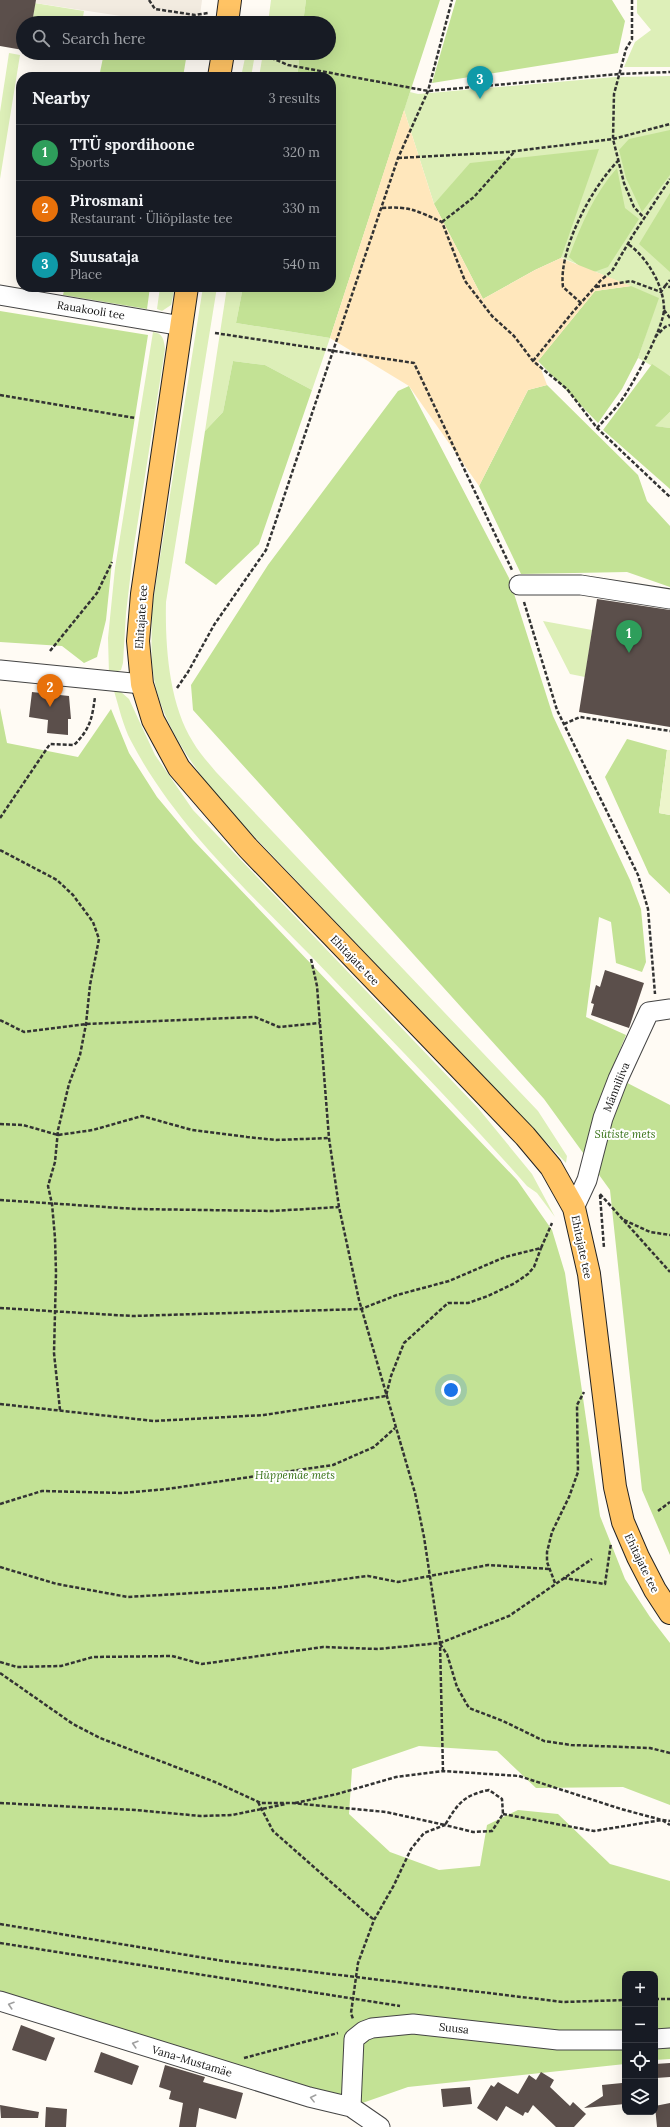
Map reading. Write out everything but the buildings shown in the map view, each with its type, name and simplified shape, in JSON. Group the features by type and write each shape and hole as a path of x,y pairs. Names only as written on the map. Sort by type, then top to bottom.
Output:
{"main road":[{"path":"228,16 230,0"},
{"path":"220,72 222,60"},
{"name":"Ehitajate tee","path":"186,292 142,594 138,641 142,684 153,720 179,768 248,848 525,1136 550,1167 574,1208 589,1274 614,1487 623,1522 638,1557 655,1590 670,1613"}],"street":[{"name":"Rauakooli tee","path":"0,295 182,326"},
{"path":"519,584 581,585 670,599"},
{"path":"0,670 142,684"},
{"name":"Männiliiva","path":"574,1208 587,1180 603,1118 618,1079 650,1012 663,1010"},
{"name":"Vana-Mustamäe","path":"0,2001 309,2097 351,2107 380,2127"},
{"name":"Suusa","path":"358,2035 372,2028 414,2024 558,2040 622,2040"},
{"path":"351,2107 353,2045 354,2039 358,2035"},
{"path":"658,2039 670,2038"}],"path":[{"path":"149,0 155,9 195,15 208,13"},
{"path":"177,688 191,667 214,625 266,550 398,158 428,90 452,0"},
{"path":"632,0 632,39 626,49 618,74 614,94 613,139 634,207 644,218"},
{"path":"276,60 288,65 327,72"},
{"path":"336,74 428,90 618,74 670,72"},
{"path":"398,158 515,151 613,139 670,124"},
{"path":"442,222 474,197 515,151"},
{"path":"581,303 563,287 563,264 583,210 603,178 619,161"},
{"path":"533,361 594,287 612,270 670,179"},
{"path":"382,208 400,207 415,209 442,222 465,281 492,316 514,336 533,361 567,389 597,428 670,497"},
{"path":"628,244 636,250 644,260 661,292 664,310 670,318"},
{"path":"661,292 670,280"},
{"path":"594,287 631,282 661,292"},
{"path":"665,286 670,287"},
{"path":"597,428 623,399 653,340 664,310"},
{"path":"653,340 665,327 670,325"},
{"path":"215,333 414,363 519,584 557,710 638,875 648,909 663,1010"},
{"path":"0,395 135,418"},
{"path":"50,651 97,593 112,562"},
{"path":"0,818 50,744 74,745 87,732 92,719 97,680"},
{"path":"564,724 580,717 670,731"},
{"path":"0,850 57,880 73,896 93,922 99,939 90,985 86,1024 80,1055 69,1084 58,1135 55,1162 48,1186 52,1204 56,1273 54,1353 60,1410"},
{"path":"311,960 317,986 329,1138 339,1207 361,1309 415,1493 424,1537 440,1643 443,1771"},
{"path":"0,1020 24,1032 86,1024 255,1017 279,1027 320,1023"},
{"path":"0,1124 23,1125 58,1135 93,1130 142,1116 192,1130 254,1138 276,1140 329,1138"},
{"path":"587,1180 670,1272"},
{"path":"0,1200 136,1209 273,1211 339,1207"},
{"path":"622,1219 650,1232 670,1235"},
{"path":"386,1396 391,1376 404,1343 412,1334 448,1303 468,1303 488,1296 528,1274 534,1267 552,1222"},
{"path":"0,1308 132,1316 361,1309 397,1295 449,1281 505,1257 541,1248"},
{"path":"555,1583 547,1562 548,1545 552,1532 569,1497 578,1472 577,1405 584,1392"},
{"path":"0,1404 154,1422 264,1416 386,1396"},
{"path":"0,1504 42,1491 122,1493 175,1488 333,1465 374,1447 395,1428"},
{"path":"658,1511 670,1502"},
{"path":"563,1578 605,1584 612,1541"},
{"path":"0,1662 16,1667 61,1666 92,1657 172,1656 202,1664 323,1647 378,1649 440,1643 509,1616 592,1559"},
{"path":"0,1567 57,1584 128,1597 274,1588 368,1576 398,1582 488,1565 550,1569"},
{"path":"440,1643 447,1654 457,1687 469,1708 503,1721 544,1741 571,1745 650,1748 670,1753"},
{"path":"0,1673 73,1724 86,1731 215,1782 258,1801 386,1812 445,1824 473,1832 492,1831 503,1814 502,1800 489,1790 471,1794 457,1806 445,1824 424,1833 410,1849 394,1885 374,1920 358,1963 351,2013 358,2035 334,2033 238,2059"},
{"path":"0,1802 135,1810 201,1816 232,1815 344,1793 396,1777 443,1771 519,1776 586,1799 670,1821"},
{"path":"258,1801 273,1832 374,1920"},
{"path":"503,1814 594,1831 662,1820 670,1825"},
{"path":"0,1924 223,1961 563,2002 622,2000"},
{"path":"0,1943 406,2007"},
{"path":"658,2000 670,1999"}],"green space":[{"path":"271,0 306,0 304,16 269,16"},
{"path":"306,0 440,0 330,338 236,323 242,292 336,292 336,72 298,72 299,60 336,60 336,16 304,16"},
{"path":"456,0 612,0 625,21 618,53 432,83"},
{"path":"637,0 670,0 670,67 624,67 635,42 651,30 637,13"},
{"path":"35,3 84,11 83,16 33,16"},
{"path":"9,53 16,54 16,60 19,60 17,72 16,72 0,179 0,112"},
{"path":"103,60 186,60 184,72 100,72"},
{"path":"245,60 254,60 252,72 242,72"},
{"path":"262,60 299,60 298,72 260,72"},
{"path":"670,76 670,376 638,358 658,298 434,204 404,110 410,92 418,94 615,77"},
{"path":"670,130 670,175 642,212 626,178 619,150 629,139"},
{"path":"599,149 561,258 535,270 483,299 434,204 470,163"},
{"path":"617,168 625,208 639,219 608,267 588,274 569,257 589,210 601,188"},
{"path":"670,193 670,272 639,244"},
{"path":"631,286 659,298 638,358 622,389 598,423 538,361 595,291"},
{"path":"64,292 149,292 147,309 63,295"},
{"path":"159,292 174,292 171,305 162,311 157,309"},
{"path":"202,292 216,292 166,602 166,637 170,674 174,693 185,727 198,750 216,772 538,1111 567,1156 566,1163 225,806 203,777 182,747 173,731 158,697 152,662 152,608"},
{"path":"226,292 242,292 236,323 330,338 312,390 265,365 233,361 223,412 205,431"},
{"path":"0,311 148,335 112,562 106,620 97,657 84,663 62,646 0,642"},
{"path":"153,332 161,335 165,349 134,546 126,613 123,663 121,670 109,674 108,638 115,568"},
{"path":"233,361 265,365 312,390 259,544 216,585 185,563 205,431 223,412"},
{"path":"652,364 670,376 670,412 655,426 670,428 670,489 603,430"},
{"path":"547,385 638,475 647,501 670,526 670,587 627,572 521,574 479,486 528,390"},
{"name":"Sütiste mets","path":"409,386 509,578 553,716 630,880 641,909 646,962 642,972 616,963 611,922 599,917 586,1017 626,1035 610,1074 670,1105 670,1555 642,1490 610,1190 544,1099 193,710 191,685 268,565 398,391"},
{"path":"670,412 670,428 654,426"},
{"path":"543,621 592,630 585,677 570,674"},
{"path":"114,691 121,692 129,699 155,755 193,810 478,1108 532,1174 555,1217 537,1193 527,1186 447,1098 237,880 190,828 148,771 131,741 123,723"},
{"name":"Hüppemäe mets","path":"0,708 7,743 78,757 111,709 129,753 157,797 193,840 517,1180 552,1230 565,1273 600,1516 625,1579 650,1617 670,1643 670,1805 623,1787 536,1788 497,1751 419,1746 352,1769 349,1814 390,1852 439,1870 480,1866 487,1825 518,1810 558,1814 610,1864 670,1881 670,2059 658,2060 658,1971 622,1971 622,2064 408,2087 351,2107 0,2001"},
{"path":"627,739 667,750 659,813 670,815 670,894 649,874 605,777"},
{"path":"667,750 670,750 670,815 659,813"}],"sand":[{"path":"404,110 434,204 483,299 535,270 561,258 631,286 595,291 538,361 547,385 528,390 479,486 409,386 330,338"}],"shaded area":[{"path":"36,0 202,0 200,16 121,16 35,3"}],"place":[{"name":"Suusataja","path":"480,99"},
{"name":"TTÜ spordihoone","path":"629,653"},
{"name":"Pirosmani","path":"50,707"}]}
